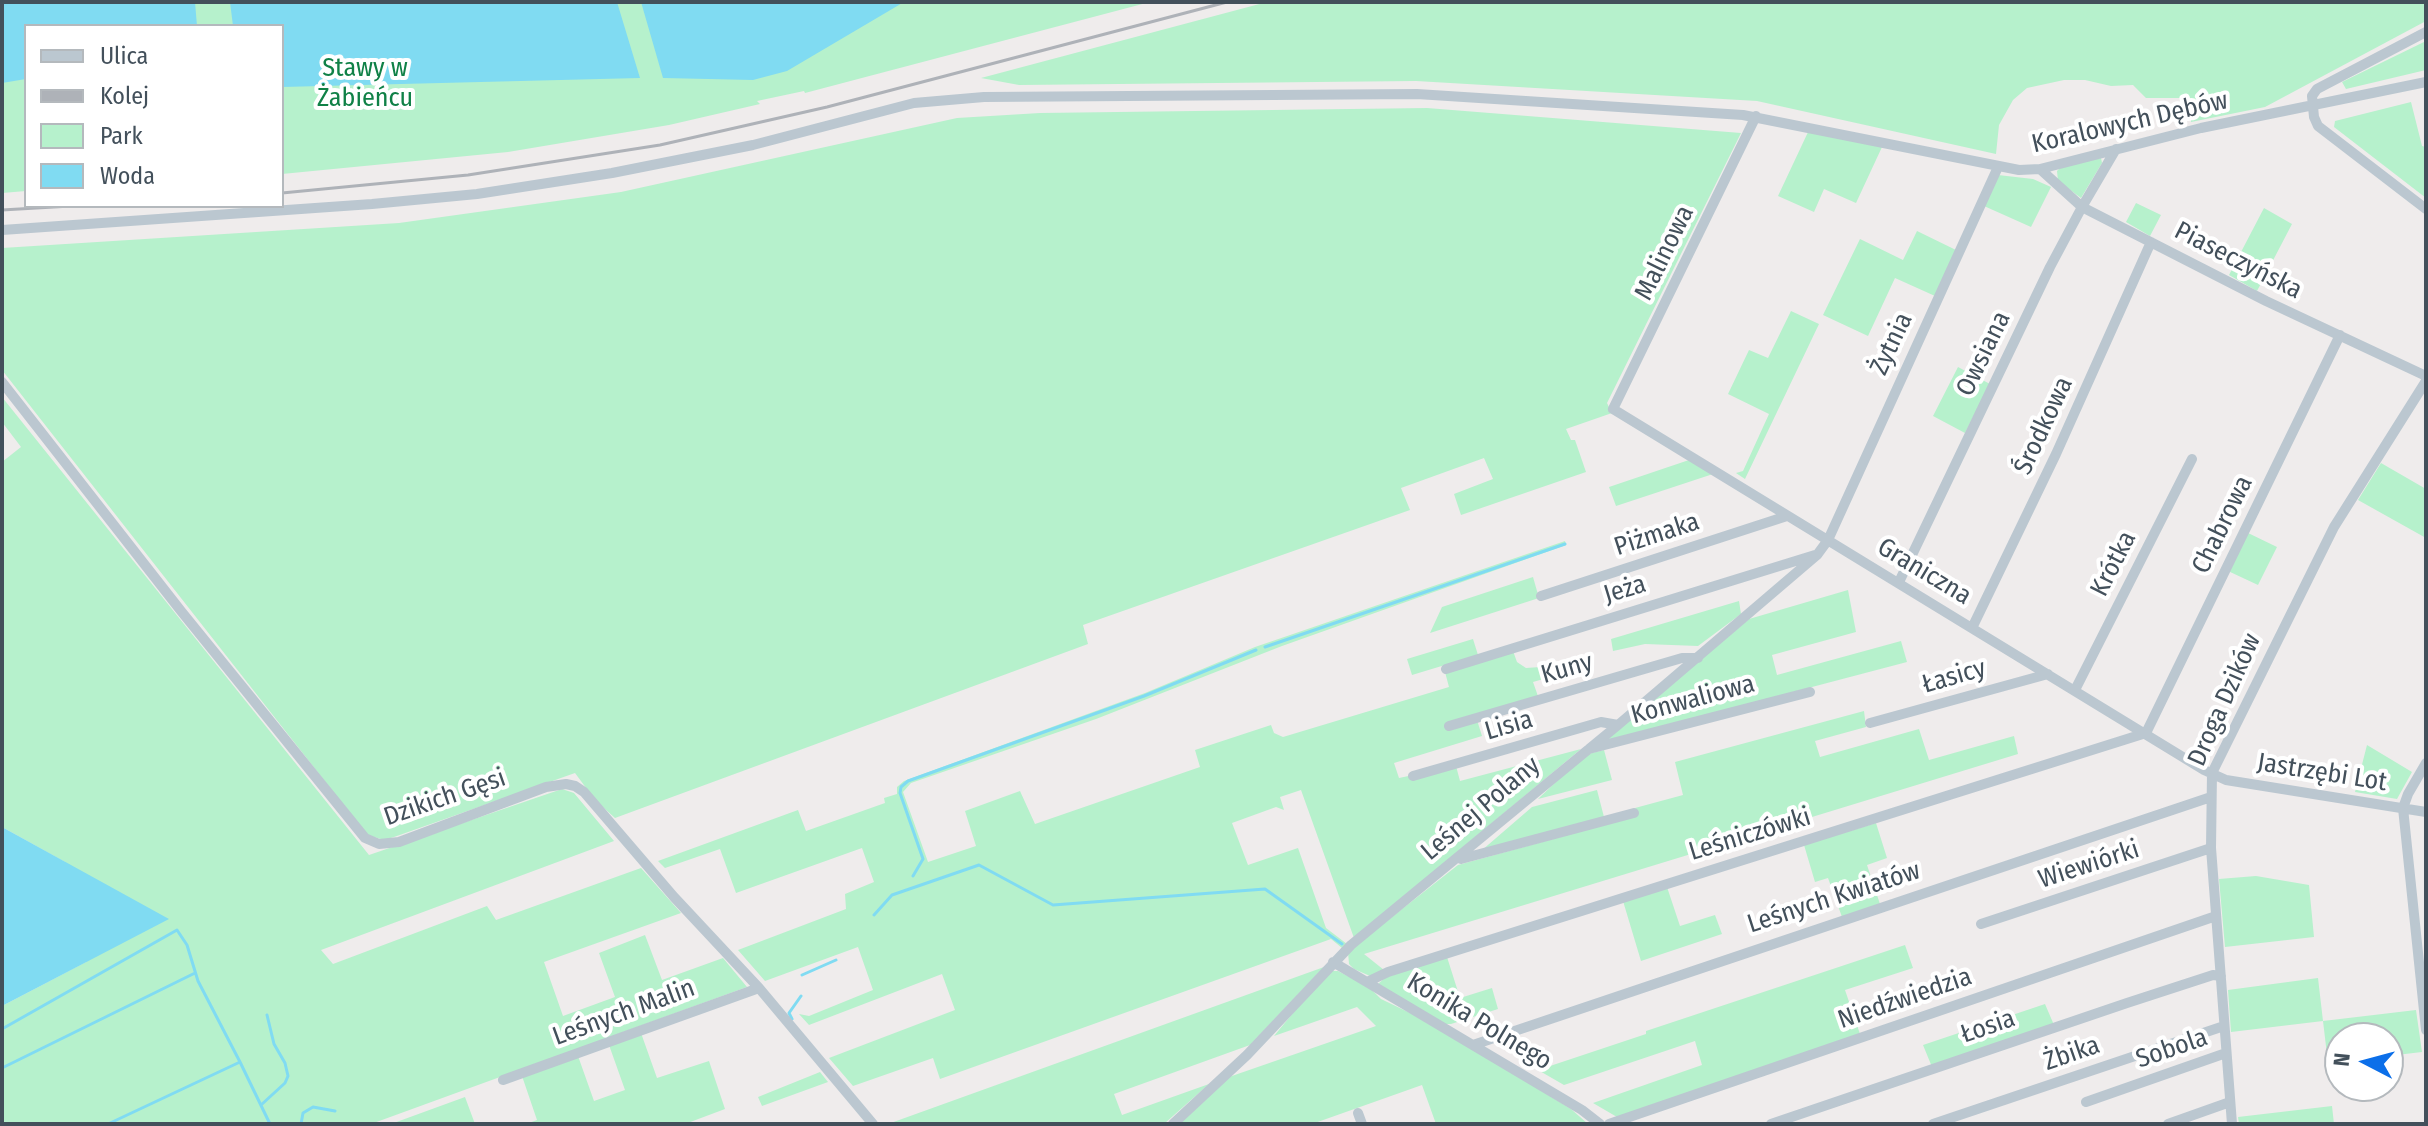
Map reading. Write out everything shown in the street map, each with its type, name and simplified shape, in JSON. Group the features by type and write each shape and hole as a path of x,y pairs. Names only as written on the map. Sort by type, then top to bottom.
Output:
{"street":[{"path":"2426,32 2317,89 2312,96 2318,126 2426,209"},
{"name":"Koralowych Dębów","path":"2,230 477,194 612,173 753,145 914,103 974,98 1417,94 1756,116 1998,167 2040,169 2201,128 2426,82"},
{"name":"Malinowa","path":"1613,409 1756,116"},
{"name":"Owsiana","path":"1899,582 2082,207 2116,149"},
{"name":"Żytnia","path":"1828,540 1998,167"},
{"name":"Piaseczyńska","path":"2040,169 2082,207 2426,378"},
{"name":"Środkowa","path":"1972,628 2056,454 2151,242"},
{"name":"Chabrowa","path":"2146,733 2340,335"},
{"name":"Droga Dzików","path":"2232,1124 2211,848 2212,773 2334,527 2426,378"},
{"name":"Dzikich Gęsi","path":"2,382 190,623 365,838 379,844 399,842 546,787 575,786 584,792 674,897 759,988 873,1124"},
{"name":"Graniczna","path":"1613,409 2212,773"},
{"name":"Krótka","path":"2075,690 2192,459"},
{"name":"Piżmaka","path":"1541,596 1787,516"},
{"name":"Leśnej Polany","path":"1173,1124 1277,1024 1333,962 1698,658 1817,555 1828,540"},
{"name":"Jeża","path":"1446,669 1817,555"},
{"name":"Kuny","path":"1449,726 1682,658 1698,658"},
{"name":"Łasicy","path":"1870,723 2048,674"},
{"name":"Konwaliowa","path":"1587,749 1810,692"},
{"name":"Lisia","path":"1413,776 1601,722 1618,725"},
{"name":"Leśniczówki","path":"1367,982 1401,968 2146,733"},
{"path":"2426,763 2403,808 2426,1030"},
{"name":"Jastrzębi Lot","path":"2212,773 2226,780 2426,812"},
{"name":"Leśnych Kwiatów","path":"1473,1045 1724,958 2211,797"},
{"path":"1455,860 1634,813"},
{"name":"Wiewiórki","path":"1981,924 2211,848"},
{"name":"Niedźwiedzia","path":"1609,1124 2216,916"},
{"name":"Konika Polnego","path":"1333,962 1582,1110 1600,1124"},
{"name":"Łosia","path":"1771,1124 2127,1003 2213,975 2221,976"},
{"name":"Leśnych Malin","path":"503,1080 759,988"},
{"name":"Żbika","path":"1933,1124 2224,1026"},
{"name":"Sobola","path":"2086,1102 2226,1053"},
{"path":"2168,1124 2230,1102"}],"green space":[{"name":"Stawy w Żabieńcu","path":"2,2 1150,2 805,93 757,101 760,104 669,125 508,152 284,174 284,24 24,24 24,191 2,193"},
{"path":"1267,2 2426,2 2426,21 2265,107 2191,122 2192,104 2182,98 2146,98 2133,85 2111,86 2085,80 2064,80 2027,88 2013,100 1999,125 1996,154 1757,101 1416,81 1019,85 981,78"},
{"path":"2426,41 2426,70 2346,89 2342,82"},
{"path":"2411,102 2422,146 2426,147 2426,198 2334,127 2335,121"},
{"path":"1427,108 1741,133 1607,403 1612,413 1566,429 1571,440 1575,440 1586,472 1461,515 1454,494 1493,479 1484,458 1401,488 1410,510 1083,625 1088,644 615,818 595,800 575,773 384,840 367,835 2,370 2,248 399,223 621,192 957,118 1040,113"},
{"path":"1809,130 1882,147 1856,203 1824,189 1814,212 1778,196"},
{"path":"2101,158 2102,163 2081,198 2058,181 2057,171 2061,167"},
{"path":"1998,175 2033,179 2051,187 2031,227 1984,206"},
{"path":"2136,203 2161,215 2150,236 2126,222"},
{"path":"2264,208 2292,224 2257,291 2229,275"},
{"path":"1917,231 1956,250 1935,296 1895,278 1868,336 1823,315 1860,239 1903,260"},
{"path":"1791,311 1819,324 1745,479 1736,473 1743,471 1769,414 1728,394 1749,350 1768,358"},
{"path":"1958,367 1990,384 1965,433 1933,416"},
{"path":"2,397 369,855 562,789 574,793 614,841 321,950 333,964 487,906 496,920 641,868 681,913 544,962 563,1016 615,997 599,953 645,935 662,980 723,958 747,987 371,1124 2,1124 2,1006 86,962 65,862 2,827 2,462 21,447 2,422"},
{"path":"1689,460 1713,474 1616,506 1609,487"},
{"path":"2381,463 2426,489 2426,538 2358,500"},
{"path":"2246,532 2277,547 2258,585 2228,571"},
{"path":"1565,541 1566,545 1282,646 1096,719 911,783 903,792 928,862 976,846 965,811 1020,791 1035,824 1200,767 1195,750 1271,725 1274,733 1283,737 1449,687 1445,672 1513,651 1517,662 1526,668 1569,665 1571,671 1533,682 1539,699 1477,720 1482,736 1394,763 1399,778 1456,766 1460,781 1581,749 1354,938 1301,790 1280,797 1284,810 1276,807 1232,823 1248,865 1298,848 1326,928 1347,944 1342,948 1331,939 940,1079 933,1058 853,1086 829,1058 955,1010 942,974 809,1025 799,1014 809,1016 873,990 858,947 765,981 738,950 846,909 845,894 874,882 862,848 736,893 720,849 665,868 658,861 798,810 806,831 885,803 884,798 897,794 897,787 904,781 1145,693 1255,647"},
{"path":"1533,577 1539,598 1430,633 1442,607"},
{"path":"1848,590 1856,632 1772,655 1777,675 1901,641 1907,662 1603,742 1749,619"},
{"path":"1739,601 1741,614 1698,646 1645,644 1613,651 1611,639"},
{"path":"1473,639 1478,655 1412,675 1407,659"},
{"path":"1864,711 1866,727 1815,741 1820,757 1919,729 1929,760 2014,736 2018,754 1364,954 1384,970 1370,976 1349,964 1348,952 1458,865 1637,816 1635,808 1683,795 1675,762"},
{"path":"2367,745 2412,772 2397,799 2355,792"},
{"path":"1604,750 1612,780 1538,799 1584,755"},
{"path":"1597,790 1604,817 1481,851 1532,807"},
{"path":"1876,823 1887,858 1867,865 1880,904 1842,917 1828,878 1815,882 1804,845"},
{"path":"2256,876 2309,885 2314,937 2225,947 2219,879"},
{"path":"1667,887 1680,926 1715,915 1722,934 1641,961 1623,901"},
{"path":"1905,945 1913,968 1845,990 1860,1034 1617,1117 1593,1103 1702,1065 1695,1041 1564,1085 1538,1070 1646,1034 1646,1031"},
{"path":"1447,957 1460,998 1492,988 1498,1009 1445,1024 1378,984 1388,975"},
{"path":"1324,967 1250,1045 1114,1094 1122,1115 1209,1084 1164,1124 888,1124"},
{"path":"1338,971 1369,987 1381,999 1431,1023 1571,1109 1588,1124 1436,1124 1422,1085 1312,1124 1178,1124 1229,1077 1376,1026 1357,1007 1274,1036 1326,973"},
{"path":"2318,978 2323,1021 2231,1032 2228,990"},
{"path":"2045,1004 2054,1025 1932,1067 1923,1045"},
{"path":"2416,1010 2422,1052 2404,1054 2404,1022 2324,1022 2324,1029 2323,1021"},
{"path":"641,1033 657,1078 709,1061 725,1109 685,1124 526,1124 537,1120 522,1076 578,1056 594,1101 625,1090 609,1045"},
{"path":"820,1072 828,1082 762,1106 758,1097"},
{"path":"465,1097 475,1124 391,1124"},
{"path":"2332,1106 2334,1124 2239,1124 2238,1117"}],"water":[{"path":"2,2 195,2 197,24 24,24 24,79 2,83"},
{"path":"230,2 617,2 640,78 284,87 284,24 233,24"},
{"path":"641,2 904,2 787,71 753,80 663,78"},
{"path":"2,827 169,919 2,1006"}],"waterway":[{"path":"1265,647 1565,544"},
{"path":"913,876 923,859 900,793 901,787 908,781 1144,696 1256,650"},
{"path":"874,915 892,895 979,865 1053,905 1265,889 1342,944"},
{"path":"2,1029 177,930 187,945 198,981 240,1062"},
{"path":"802,975 836,960"},
{"path":"2,1068 195,973"},
{"path":"792,1019 789,1013 801,996"},
{"path":"261,1105 285,1083 288,1076 285,1063 274,1044 267,1015"},
{"path":"108,1124 240,1062 270,1124"},
{"path":"301,1124 303,1113 313,1107 335,1111"}],"railway":[{"path":"284,193 468,175 660,145 827,107 1227,2"},
{"path":"2,210 36,208"}]}
